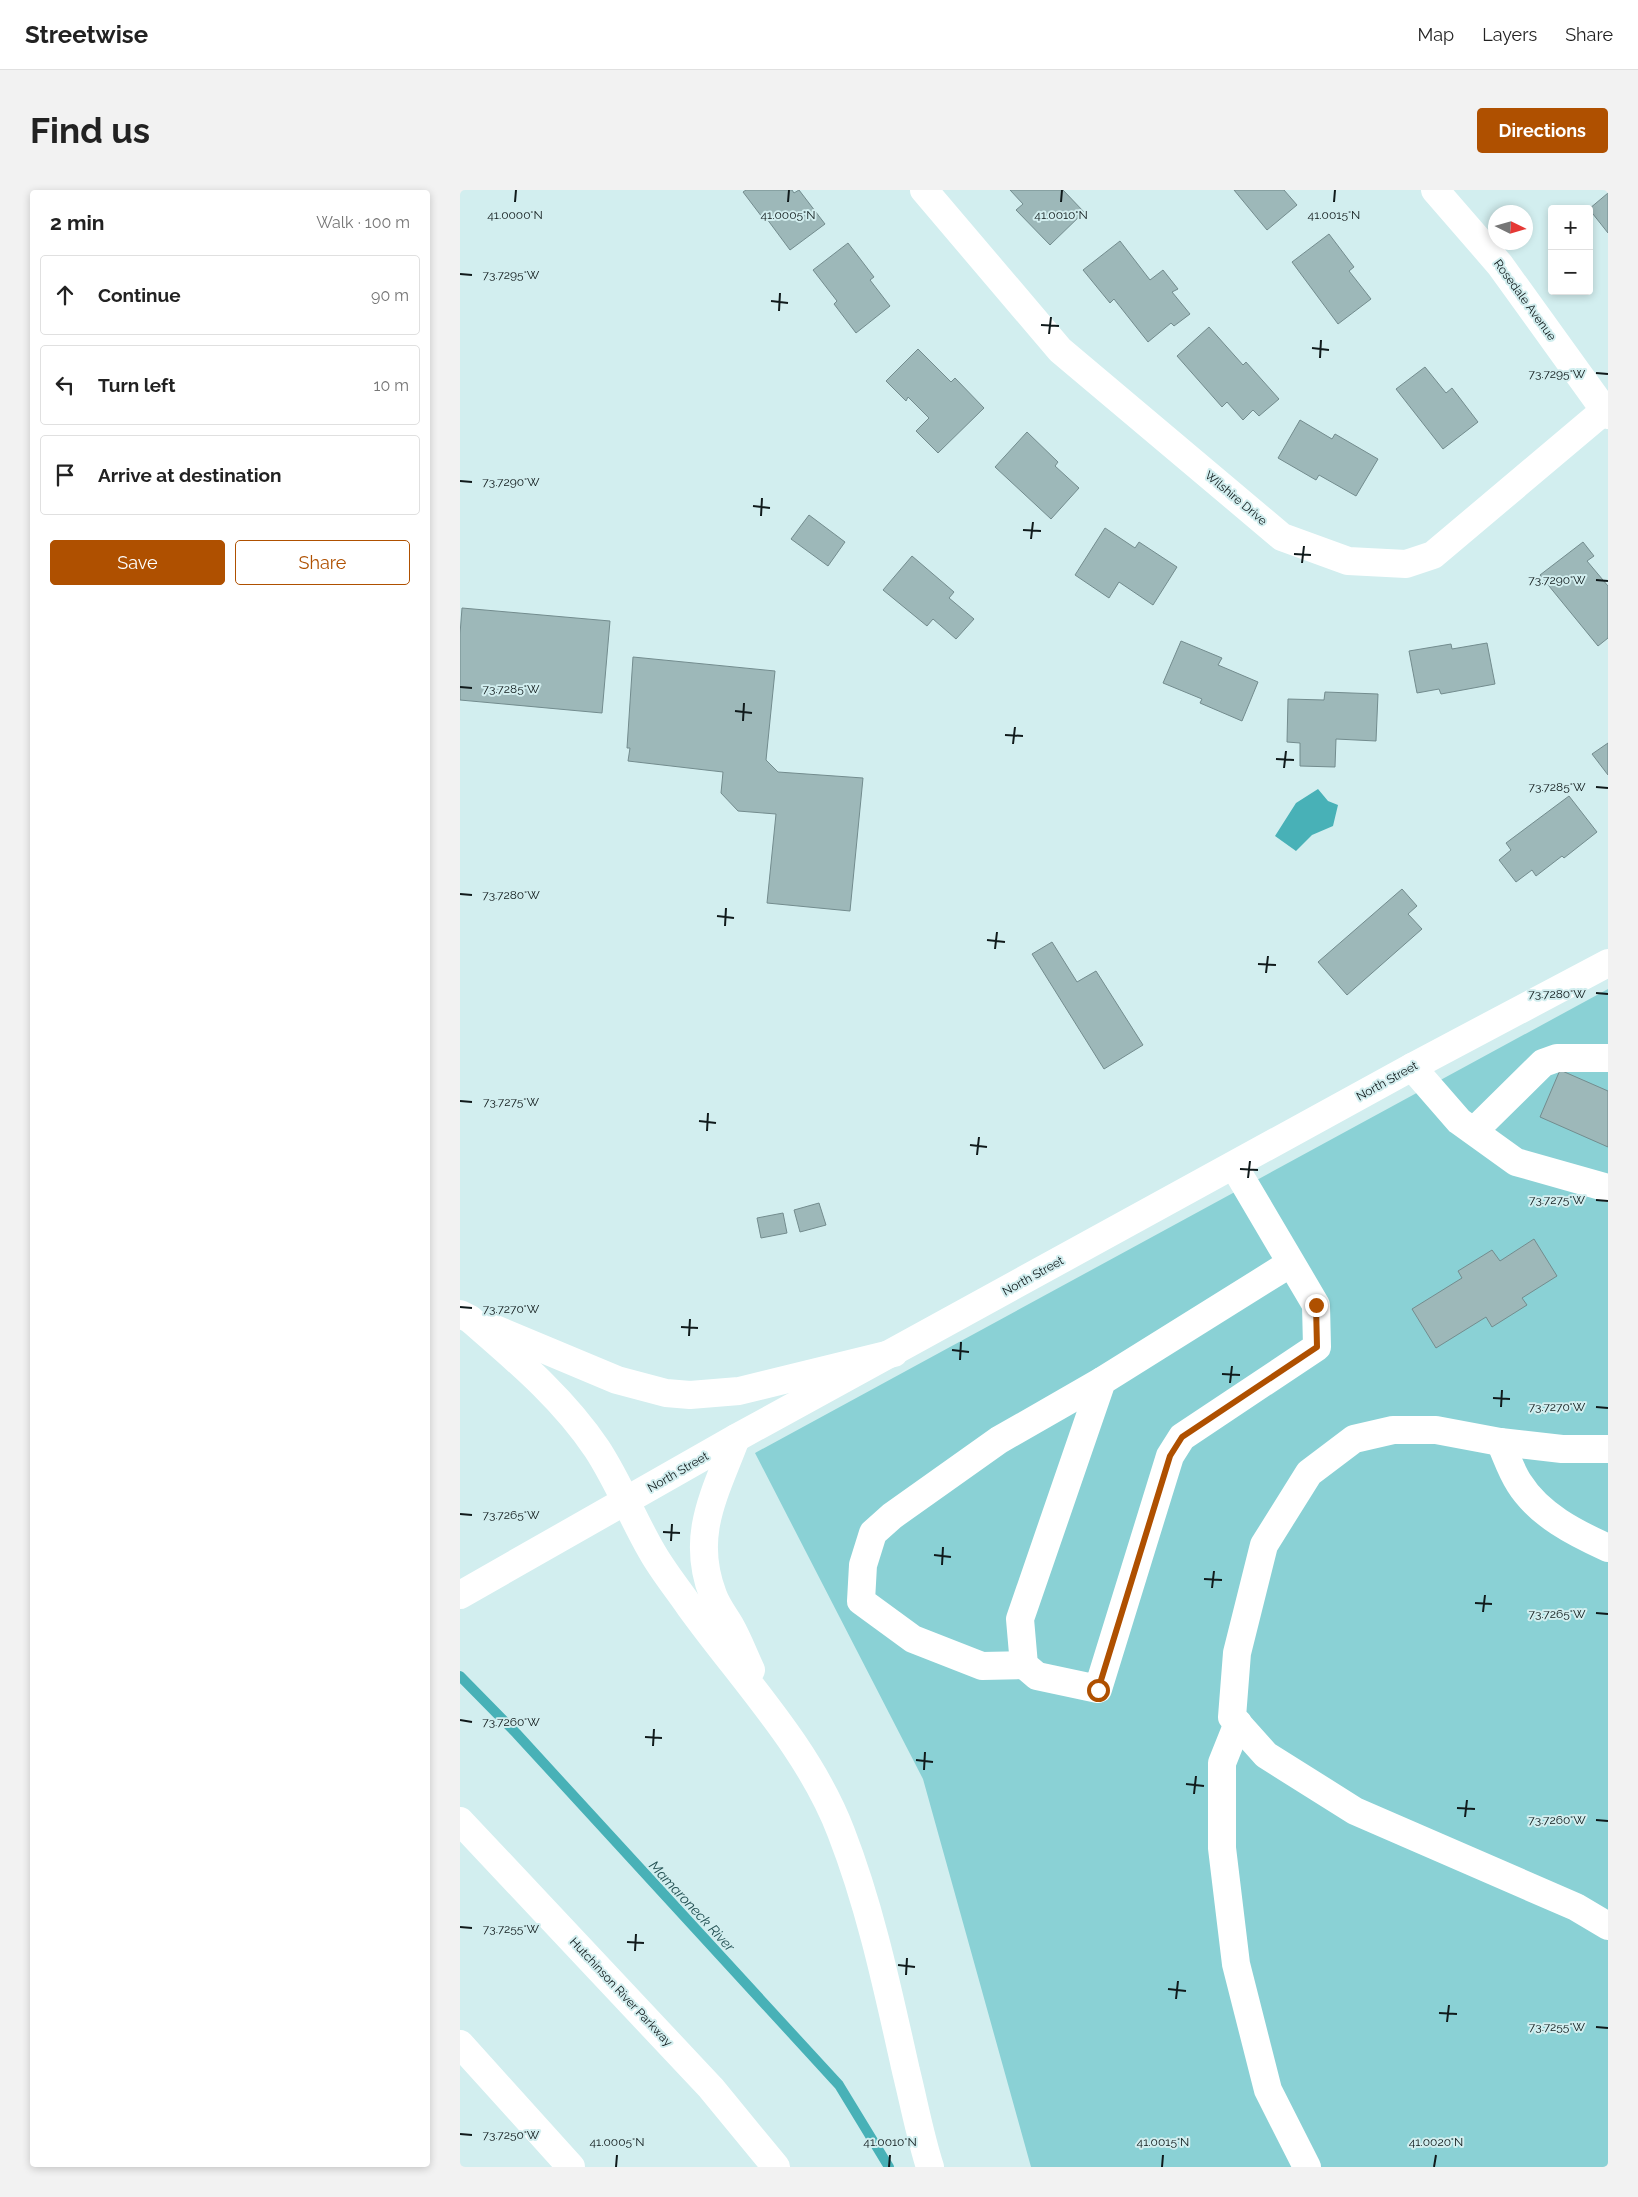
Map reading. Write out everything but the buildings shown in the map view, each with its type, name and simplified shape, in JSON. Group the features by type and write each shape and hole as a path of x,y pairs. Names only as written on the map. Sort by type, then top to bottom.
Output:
{"main road":[{"name":"Wilshire Drive","path":"924,190 1060,350 1282,537 1348,561 1406,564 1432,555 1606,413"},
{"name":"Rosedale Avenue","path":"1435,190 1500,265 1606,413"},
{"name":"North Street","path":"460,1594 736,1438 1412,1067 1608,963"},
{"path":"1474,1131 1543,1063 1556,1058 1608,1058"},
{"path":"1412,1067 1459,1121 1516,1162 1608,1188"},
{"path":"1102,1381 1020,1619 1024,1665 1036,1676 1098,1690 1170,1456 1182,1437 1317,1347 1316,1305 1234,1166"},
{"path":"1024,1665 982,1666 913,1639 861,1601 863,1565 873,1533 892,1516 999,1440 1102,1381 1292,1263"},
{"path":"465,1317 617,1380 666,1393 690,1395 738,1391 894,1352"},
{"path":"465,1317 548,1388 598,1451 651,1552 810,1771 840,1830 856,1875 877,1949 918,2125 930,2167"},
{"path":"1608,1449 1562,1449 1500,1442 1436,1430 1393,1430 1354,1440 1308,1473 1264,1545 1237,1653 1232,1717 1266,1755 1355,1811 1576,1907 1608,1926"},
{"path":"736,1438 707,1514 703,1532 704,1564 714,1597 731,1627 771,1715"},
{"path":"1500,1442 1518,1483 1532,1501 1550,1517 1608,1548"},
{"path":"1238,1723 1222,1763 1222,1848 1236,1964 1268,2090 1308,2167"},
{"name":"Hutchinson River Parkway","path":"460,1821 711,2088 776,2167"},
{"path":"460,2044 571,2167"}],"shaded area":[{"path":"1318,789 1328,801 1338,805 1333,826 1312,835 1296,851 1275,836 1296,803"},
{"path":"1608,989 1608,2167 1031,2167 923,1779 755,1453"}],"waterway":[{"name":"Mamaroneck River","path":"460,1676 516,1733 839,2085 889,2167"}],"route":[{"path":"1098,1690 1170,1456 1182,1437 1317,1347 1316,1305"}]}
